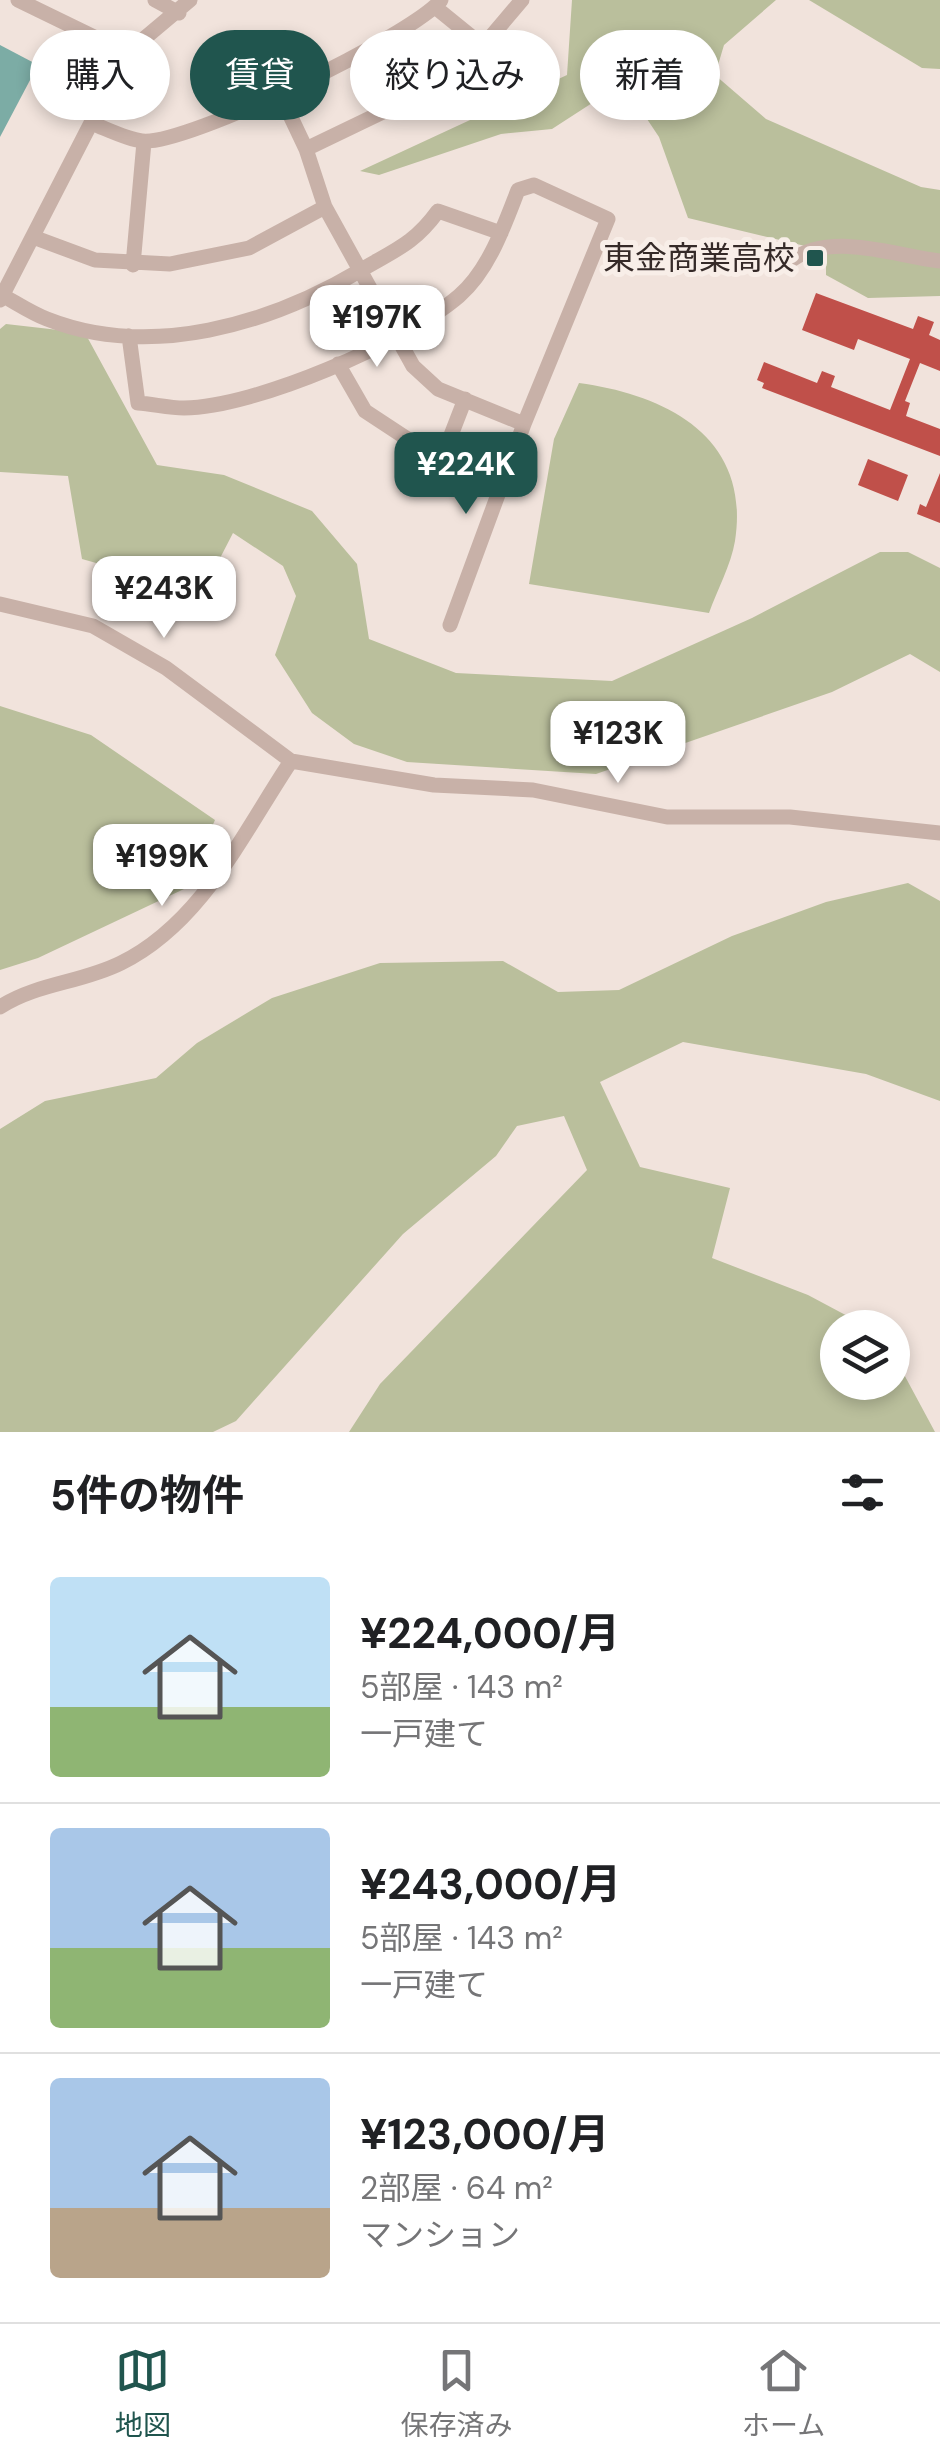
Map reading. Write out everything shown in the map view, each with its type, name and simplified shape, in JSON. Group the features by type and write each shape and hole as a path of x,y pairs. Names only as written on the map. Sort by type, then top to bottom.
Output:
{"street":[{"path":"18,0 80,30"},
{"path":"155,0 185,6"},
{"path":"497,30 522,0"},
{"path":"330,67 387,39 438,4 466,30"},
{"path":"155,30 185,6"},
{"path":"93,120 1,297 48,320 129,336 218,331 333,287 417,239 438,211 502,232"},
{"path":"91,123 144,142 208,128 224,120"},
{"path":"292,120 326,207 363,269 412,366 438,389 524,424"},
{"path":"306,150 367,120"},
{"path":"133,266 144,142"},
{"path":"129,336 138,403 185,408 265,392 398,336 460,296 502,232 518,190 534,185 608,219 524,424 450,625"},
{"path":"33,237 96,260 133,266 170,264 249,248 326,207"},
{"path":"790,261 804,251 838,243 940,261"},
{"path":"338,364 365,411 441,461 464,400"},
{"path":"0,604 93,626 166,668 291,761 434,785 533,790 667,817 790,817 940,833"},
{"path":"0,1007 27,989 117,965 178,925 291,761"}],"green space":[{"path":"572,0 776,0 724,45 720,58 720,30 580,30 580,111 552,129 501,134 379,175 360,171 470,120 560,120 560,78 567,75"},
{"path":"809,0 940,0 940,69 922,68"},
{"path":"720,79 766,119 921,187 940,190 940,296 868,298 826,275 826,251 688,218 659,137 648,120 720,120"},
{"path":"6,324 85,333 157,465 224,475 312,511 357,564 369,639 456,673 612,681 752,618 880,552 908,552 940,568 940,672 910,654 832,692 596,774 407,762 354,744 312,713 275,655 296,596 283,566 233,533 202,593 82,559 68,476 0,472 0,329"},
{"path":"579,383 643,398 671,411 716,448 730,474 736,505 735,541 709,613 529,584 554,439"},
{"path":"0,706 91,735 215,820 184,889 38,958 0,970"},
{"path":"908,883 940,901 940,1101 866,1074 683,1042 600,1082 640,1167 730,1188 712,1258 836,1310 820,1310 820,1400 910,1400 910,1386 935,1432 349,1432 380,1384 587,1170 564,1116 517,1126 496,1156 403,1234 236,1421 213,1432 0,1432 0,1129 45,1101 156,1078 197,1043 272,998 380,963 503,961 558,992 619,990 732,936 826,902"}],"water":[{"path":"0,45 30,61 30,80 0,137"}],"building":[{"path":"816,293 913,329 918,316 934,322 929,335 940,340 940,371 920,363 905,401 910,403 906,416 940,429 940,456 762,388 764,383 757,380 764,362 817,383 822,371 835,376 831,387 890,410 910,359 858,339 854,350 802,330"},
{"path":"868,459 908,475 898,501 858,485"},
{"path":"940,473 940,523 917,514 920,504 926,507"}],"place":[{"name":"東金商業高校","path":"815,258"}]}
